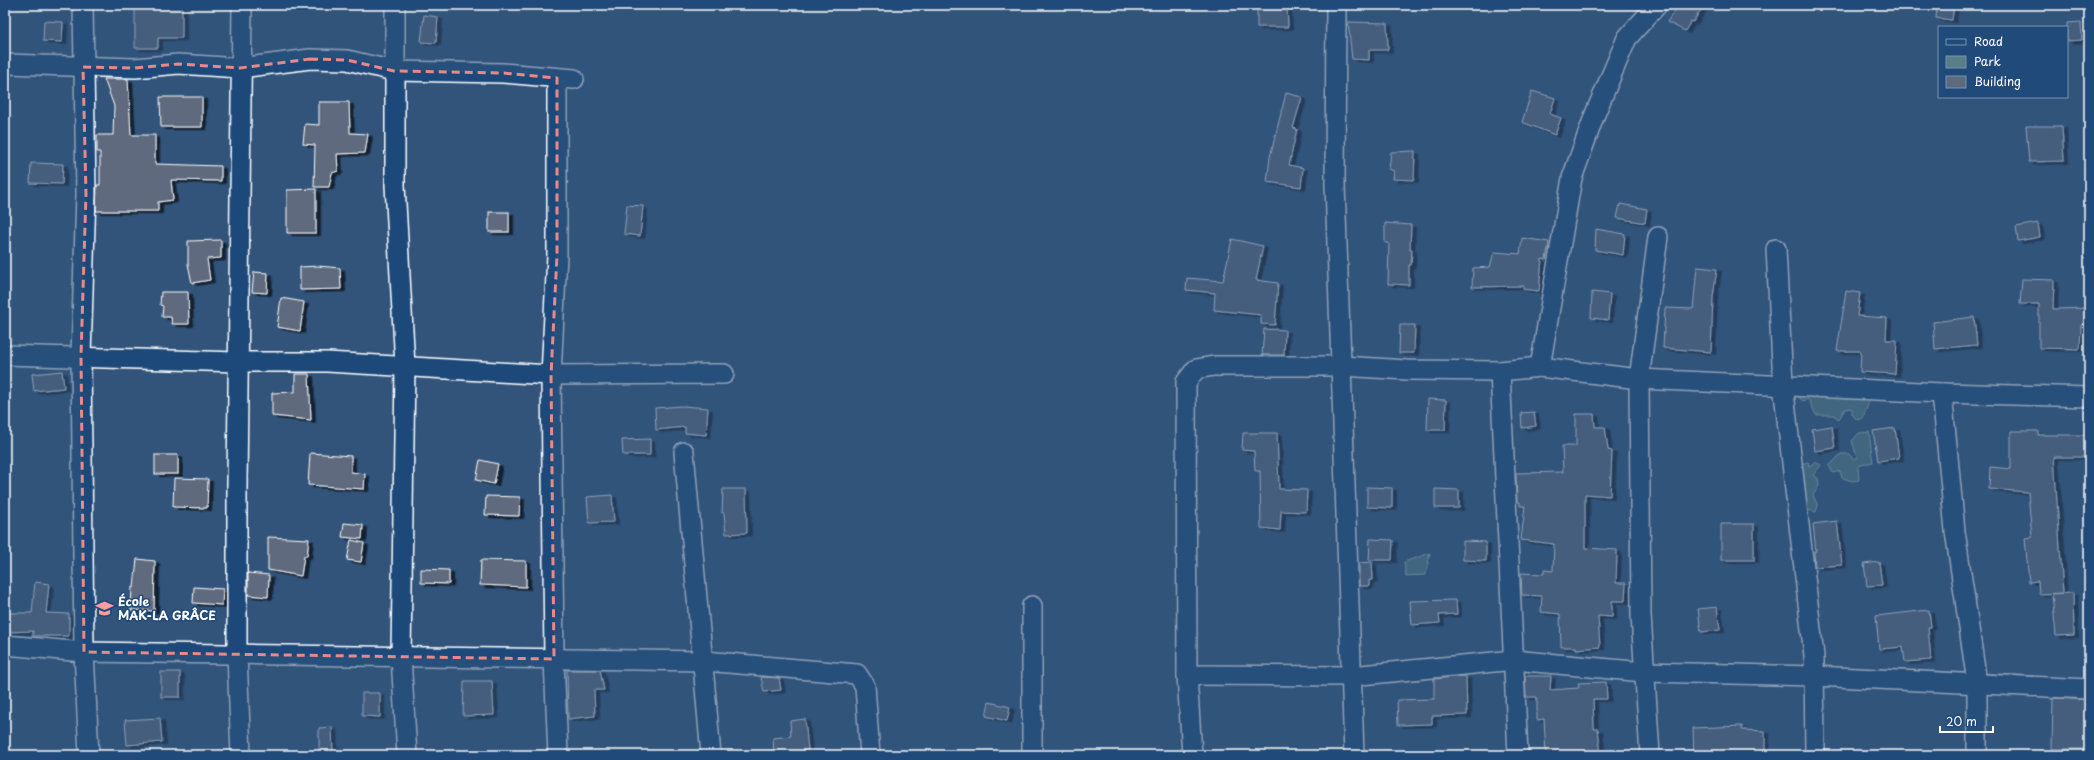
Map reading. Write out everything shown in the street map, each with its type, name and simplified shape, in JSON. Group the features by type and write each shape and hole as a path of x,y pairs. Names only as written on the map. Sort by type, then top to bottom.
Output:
{"street":[{"path":"83,5 86,194 81,356 84,652 88,755"},
{"path":"241,755 237,655 240,68 242,5"},
{"path":"395,5 395,185 405,366 401,657 407,755"},
{"path":"1336,5 1335,184 1354,755"},
{"path":"1540,367 1572,178 1595,114 1627,38 1657,5"},
{"path":"5,64 135,68 178,64 240,68 310,59 347,60 394,71 503,73 565,79 551,375 554,659 558,755"},
{"path":"1650,755 1641,616 1639,379 1658,236"},
{"path":"1776,249 1783,384 1814,656 1815,755"},
{"path":"5,355 81,356 238,362 326,362 551,375 724,374"},
{"path":"1192,755 1187,675 1186,382 1196,369 1214,366 1342,366 1407,370 1500,371 1540,367 1639,379 1783,384 1942,393 2089,397"},
{"path":"1500,371 1518,755"},
{"path":"1942,393 1955,531 1977,684 1977,755"},
{"path":"684,452 704,661 711,755"},
{"path":"1032,606 1032,755"},
{"path":"5,645 84,652 704,661 857,674 865,686 870,755"},
{"path":"1187,675 1351,676 1514,660 1644,672 1814,676 2089,689"}],"highlighted area":[{"path":"310,59 347,60 394,71 503,73 557,78 557,255 551,375 554,659 84,652 81,356 86,194 83,67 135,68 178,64 240,68"}],"green space":[{"path":"1806,389 1868,397 1868,405 1863,418 1857,420 1852,414 1852,408 1845,409 1839,419 1833,415 1816,415 1808,399 1803,401 1797,396"},
{"path":"1869,432 1873,462 1858,466 1859,480 1853,481 1842,478 1840,471 1833,473 1829,466 1841,454 1849,454 1853,459 1857,457 1852,441 1859,433"},
{"path":"1808,462 1809,466 1815,462 1821,465 1813,476 1818,478 1819,486 1813,495 1818,506 1816,512 1801,509 1797,465"},
{"path":"1430,553 1426,575 1406,576 1404,562"}],"building":[{"path":"135,5 182,5 182,38 158,38 158,48 135,48"},
{"path":"1287,5 1288,27 1257,27 1257,6"},
{"path":"1668,5 1704,5 1685,31 1667,22 1675,10"},
{"path":"1937,5 1954,5 1952,20 1936,18"},
{"path":"424,15 438,17 436,43 421,42"},
{"path":"44,21 63,22 62,42 43,41"},
{"path":"1348,22 1387,23 1388,50 1369,50 1369,60 1352,59"},
{"path":"2081,22 2082,40 2068,41 2067,23"},
{"path":"104,79 128,79 131,135 155,135 155,164 221,166 221,181 171,180 173,200 158,202 158,211 96,211 97,185 100,185 100,152 97,152 97,135 113,135 114,106"},
{"path":"1532,91 1555,98 1550,114 1561,118 1555,135 1522,122"},
{"path":"1286,93 1302,97 1293,128 1297,129 1289,165 1303,168 1301,187 1267,182 1270,157"},
{"path":"160,97 202,97 202,127 161,127"},
{"path":"319,102 349,102 350,133 368,134 365,153 337,154 338,171 332,173 329,187 314,187 315,145 303,144 305,124 319,125"},
{"path":"2026,126 2062,126 2064,161 2029,162"},
{"path":"1415,151 1414,180 1393,179 1394,171 1389,169 1391,152"},
{"path":"31,163 63,164 62,184 30,183"},
{"path":"316,189 316,233 287,233 287,190"},
{"path":"1620,204 1647,209 1645,223 1617,218"},
{"path":"627,205 643,206 640,236 624,234"},
{"path":"489,212 509,212 509,232 489,232"},
{"path":"1385,223 1411,225 1410,249 1412,249 1411,265 1409,265 1409,285 1388,284 1389,243 1385,243"},
{"path":"2038,223 2040,237 2018,241 2016,227"},
{"path":"1596,229 1625,234 1623,255 1595,250"},
{"path":"1522,238 1549,242 1546,260 1542,259 1539,291 1523,289 1524,286 1472,287 1473,268 1490,267 1494,252 1520,254"},
{"path":"1232,239 1263,246 1256,280 1278,283 1275,325 1261,324 1261,315 1214,310 1215,293 1186,290 1187,278 1223,281"},
{"path":"221,240 221,258 207,259 210,280 192,283 188,264 188,241"},
{"path":"318,266 340,268 341,289 300,290 300,267"},
{"path":"1697,267 1717,269 1713,297 1711,352 1663,348 1665,308 1693,309"},
{"path":"254,272 268,273 267,293 252,292"},
{"path":"2022,279 2054,280 2053,309 2089,308 2089,325 2081,325 2080,349 2039,348 2039,304 2020,304"},
{"path":"1846,291 1860,293 1857,316 1887,318 1886,340 1897,340 1895,374 1860,372 1861,351 1837,351"},
{"path":"161,292 188,292 189,324 172,324 171,317 162,317 163,306 160,305"},
{"path":"1592,292 1610,294 1608,320 1591,318"},
{"path":"281,298 304,302 300,331 277,327"},
{"path":"1974,317 1977,345 1935,349 1933,322"},
{"path":"1400,325 1415,325 1414,353 1399,353"},
{"path":"1264,329 1285,330 1284,355 1262,355"},
{"path":"62,371 64,388 34,391 32,374"},
{"path":"295,374 309,374 311,420 272,416 272,393 295,392"},
{"path":"1428,399 1446,400 1445,430 1427,430"},
{"path":"682,406 708,408 706,435 685,433 685,427 656,430 655,408"},
{"path":"1534,412 1536,426 1522,428 1521,413"},
{"path":"1576,414 1594,414 1595,427 1605,427 1608,450 1612,451 1610,496 1585,494 1585,548 1617,550 1616,583 1626,583 1625,601 1612,601 1612,617 1598,616 1600,647 1576,649 1576,647 1561,647 1560,614 1541,612 1542,596 1522,595 1521,573 1544,574 1544,570 1553,571 1554,544 1521,540 1525,506 1520,506 1520,502 1517,502 1516,473 1563,472 1562,446 1576,446"},
{"path":"1832,426 1835,448 1815,451 1812,429"},
{"path":"1895,428 1899,458 1878,461 1873,431"},
{"path":"2011,431 2038,431 2038,435 2089,435 2089,457 2054,457 2063,593 2039,594 2038,581 2029,582 2025,538 2032,537 2028,492 1989,489 1990,467 2011,469"},
{"path":"1243,433 1277,433 1279,489 1307,490 1306,512 1281,511 1280,530 1261,528 1260,471 1255,471 1254,451 1242,450"},
{"path":"650,439 650,455 623,455 622,440"},
{"path":"310,453 351,456 351,472 365,474 364,489 308,485"},
{"path":"155,455 178,455 178,474 155,474"},
{"path":"480,460 498,464 494,484 476,480"},
{"path":"174,478 208,479 207,508 173,507"},
{"path":"1367,487 1392,488 1392,508 1367,507"},
{"path":"723,489 746,489 747,533 726,534 724,513 722,513"},
{"path":"1435,489 1459,490 1459,508 1435,508"},
{"path":"612,495 614,522 589,523 587,497"},
{"path":"486,496 520,497 519,516 485,515"},
{"path":"1837,521 1842,565 1815,567 1814,551 1816,551 1813,524"},
{"path":"344,523 363,525 362,539 342,537"},
{"path":"1721,524 1754,524 1754,560 1721,560"},
{"path":"268,537 309,539 307,556 304,556 301,576 268,570"},
{"path":"1370,539 1393,540 1392,560 1369,560"},
{"path":"351,540 364,543 361,562 347,560"},
{"path":"1463,541 1486,542 1486,561 1463,560"},
{"path":"137,559 155,561 154,611 131,610 132,587 134,587"},
{"path":"481,560 526,561 526,587 480,585"},
{"path":"1372,562 1373,580 1369,580 1369,586 1359,586 1359,563"},
{"path":"1879,562 1882,585 1867,586 1864,564"},
{"path":"421,569 449,570 449,584 421,583"},
{"path":"248,573 269,575 268,597 248,595"},
{"path":"35,582 49,584 46,613 69,614 69,636 33,636 33,631 7,632 7,613 32,613"},
{"path":"194,587 223,589 222,605 193,603"},
{"path":"2073,593 2074,635 2056,636 2052,594"},
{"path":"1456,600 1457,614 1439,615 1440,623 1412,625 1410,601"},
{"path":"1717,607 1720,630 1701,632 1698,609"},
{"path":"1929,610 1931,627 1928,627 1931,660 1905,662 1903,647 1879,649 1876,616"},
{"path":"567,670 600,670 604,690 594,690 595,716 568,719"},
{"path":"161,672 180,672 180,697 161,697"},
{"path":"1466,676 1467,715 1432,716 1432,724 1398,725 1397,700 1434,699 1434,679"},
{"path":"1525,676 1551,676 1550,690 1579,688 1578,683 1606,682 1607,699 1593,699 1594,729 1598,729 1601,755 1546,755 1544,719 1537,720 1537,697 1526,697"},
{"path":"761,677 779,678 781,690 764,692"},
{"path":"464,681 492,681 494,715 463,716"},
{"path":"362,693 380,693 380,717 362,716"},
{"path":"2053,698 2089,700 2089,749 2052,749"},
{"path":"989,702 1010,707 1007,721 986,716"},
{"path":"160,718 162,742 127,745 125,720"},
{"path":"805,719 808,750 774,754 773,738 791,736 790,721"},
{"path":"1742,726 1742,730 1765,731 1765,755 1694,755 1693,728"},
{"path":"332,727 333,755 319,755 319,728"}],"place":[{"name":"École MAK-LA GRÂCE","path":"105,608"}]}
